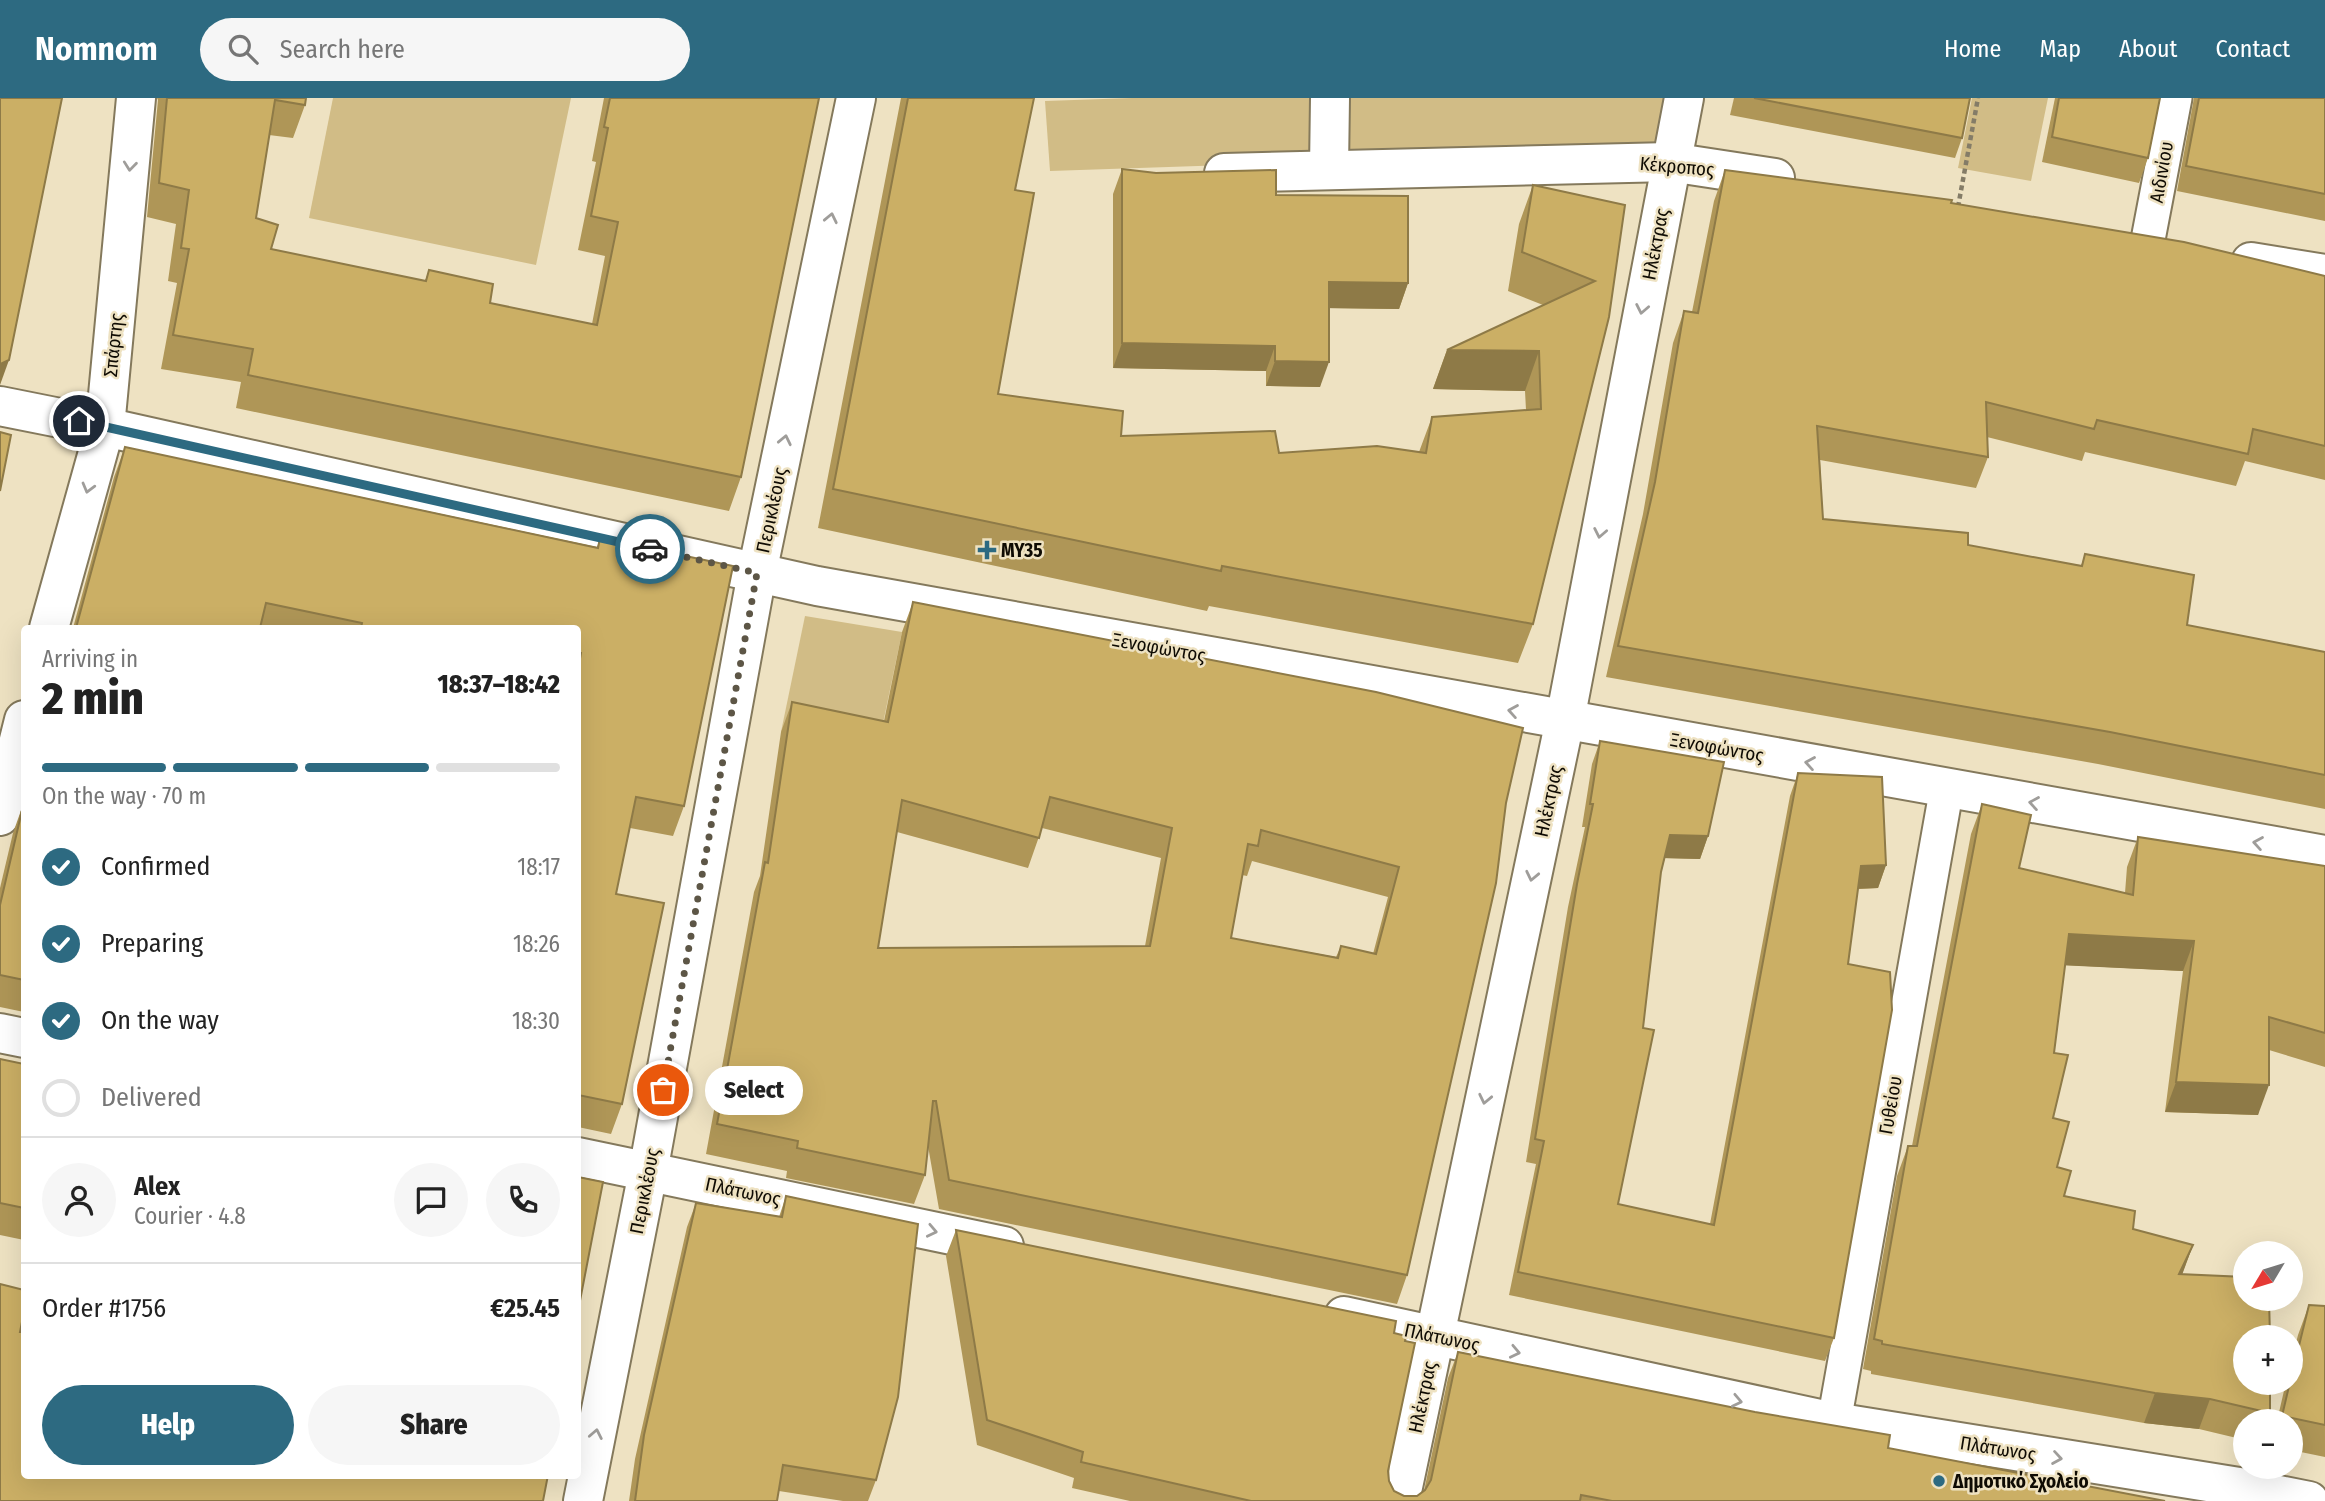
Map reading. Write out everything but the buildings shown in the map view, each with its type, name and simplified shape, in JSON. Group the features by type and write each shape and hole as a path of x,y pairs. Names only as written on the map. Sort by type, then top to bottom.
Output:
{"street":[{"name":"Σπάρτης","path":"51,625 105,427 136,98"},
{"name":"Περικλέους","path":"583,1501 648,1172 757,573 856,98"},
{"path":"1329,169 1330,98"},
{"name":"Ηλέκτρας","path":"1400,1501 1564,720 1684,98"},
{"name":"Κέκροπος","path":"1185,174 1670,162 1807,183"},
{"path":"2107,237 2161,247"},
{"path":"2216,256 2325,274"},
{"name":"Ξενοφώντος","path":"0,406 105,427 757,573 2325,855"},
{"path":"0,816 6,768 21,728"},
{"path":"0,1033 21,1037"},
{"name":"Πλάτωνος","path":"581,1158 1042,1254"},
{"name":"Πλάτωνος","path":"1314,1310 1834,1422 2238,1494 2309,1501"}],"lane":[{"name":"Αιδινίου","path":"2161,247 2175,98"},
{"name":"Γυθείου","path":"1834,1422 1947,788"}],"path":[{"path":"1958,207 1978,98"}],"shaded area":[{"path":"333,98 571,98 536,265 309,218"},
{"path":"1132,98 1674,98 1665,150 1050,171 1045,101"},
{"path":"1972,98 2048,98 2031,181 1958,168"},
{"path":"805,616 902,632 877,752 781,732"}],"way so far":[{"path":"650,549 757,573 663,1090"}],"place":[{"name":"MY35","path":"987,550"},
{"name":"Select","path":"663,1090"},
{"name":"Δημοτικό Σχολείο","path":"1939,1481"}],"route":[{"path":"79,421 650,549"}]}
